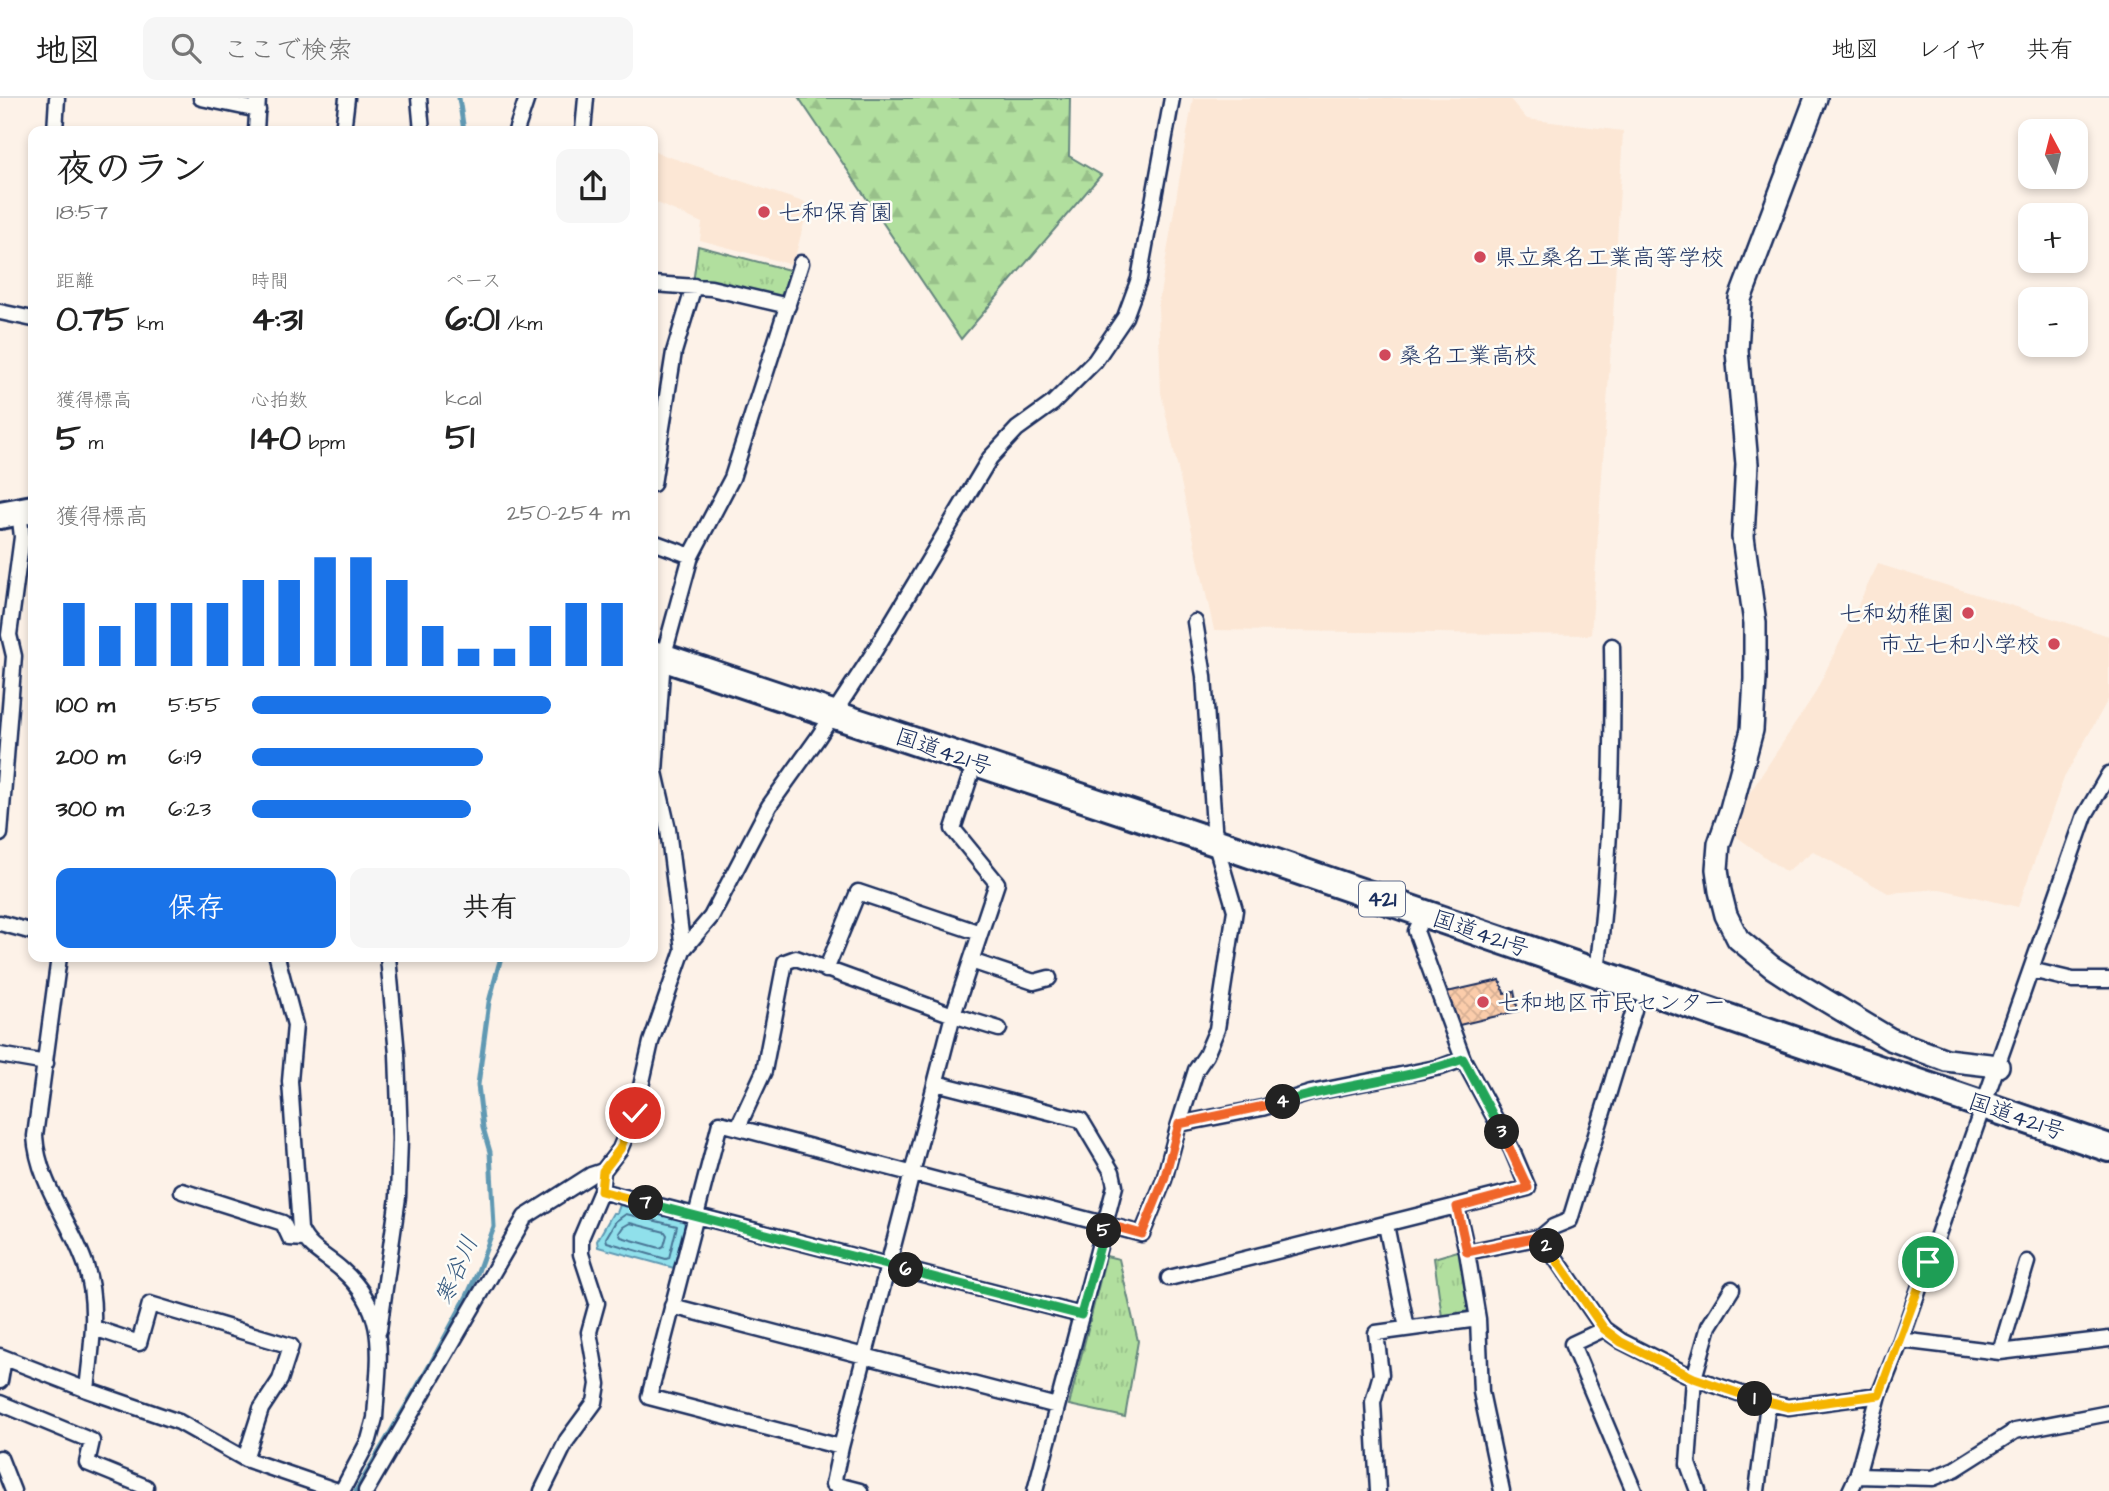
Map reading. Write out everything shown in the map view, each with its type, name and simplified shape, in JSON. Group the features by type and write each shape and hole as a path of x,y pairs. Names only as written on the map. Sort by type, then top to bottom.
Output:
{"highway":[{"name":"国道421号","path":"658,656 1424,913 2109,1148"}],"street":[{"path":"55,126 57,98"},
{"path":"201,98 258,104 256,126"},
{"path":"343,126 346,98"},
{"path":"419,98 422,126"},
{"path":"518,126 527,98"},
{"path":"583,126 586,98"},
{"path":"542,1491 567,1440 595,1402 598,1384 589,1332 597,1303 581,1254 581,1238 601,1191 603,1171 620,1149 635,1113 651,1042 683,950 711,917 769,806 872,655 990,458 1017,429 1053,403 1095,361 1125,317 1139,279 1172,98"},
{"path":"1816,98 1740,299 1737,351 1747,464 1743,537 1755,623 1755,679 1752,730 1719,844 1717,869 1720,891 1726,915 1738,939 1795,982 1890,1039 1946,1060 1998,1066"},
{"path":"658,656 691,556 732,478 801,263"},
{"path":"658,284 711,288 788,306"},
{"path":"658,453 674,352 694,286"},
{"path":"0,312 28,317"},
{"path":"0,834 14,656 9,635 22,537 17,512"},
{"path":"658,544 691,556"},
{"path":"841,1447 649,1397 720,1123 1142,1234 1164,1180 1196,1070 1206,1055 1217,1028 1235,910 1214,842 1203,676 1195,622"},
{"path":"1597,972 1604,913 1613,741 1612,646"},
{"path":"860,1491 833,1484 841,1447 953,1015 997,883 953,829 975,762"},
{"path":"1850,1491 1857,1476 1879,1395 2085,815 2109,774"},
{"path":"658,786 667,829 683,950"},
{"path":"826,970 858,892 980,933"},
{"path":"1169,1278 1528,1188 1512,1150 1463,1059 1416,931 1424,913"},
{"path":"0,923 28,931"},
{"path":"738,1127 764,1071 785,962 796,958 999,1030"},
{"path":"971,961 1034,982 1049,978"},
{"path":"58,962 35,1136 42,1175 86,1267 91,1289 94,1328 86,1390"},
{"path":"278,962 295,1025 290,1096 300,1230 310,1247 336,1264 356,1283 370,1304 379,1331"},
{"path":"0,1381 2,1357 86,1390 180,1422 245,1459 340,1491 373,1430 379,1331 398,1197 400,1139 397,1054 388,962"},
{"path":"2031,970 2073,980 2109,980"},
{"path":"1467,1252 1541,1237 1553,1227 1570,1220 1634,1010"},
{"path":"0,1055 46,1063"},
{"path":"1179,1124 1262,1108 1311,1093 1441,1067 1463,1059"},
{"path":"936,1083 1081,1120 1112,1172 1115,1186 1106,1224 1035,1491"},
{"path":"366,1491 525,1217 590,1175 603,1171"},
{"path":"182,1191 283,1223 289,1238 304,1238"},
{"path":"601,1191 1081,1315"},
{"path":"1457,1207 1478,1319 1481,1392 1502,1491"},
{"path":"1386,1225 1407,1328"},
{"path":"1541,1237 1604,1329 1621,1342 1694,1378 1788,1407 1879,1395"},
{"path":"2000,1352 2027,1262"},
{"path":"1698,1491 1688,1464 1694,1378 1709,1326 1732,1289"},
{"path":"94,1328 139,1343 150,1304 291,1346 280,1380 261,1409 245,1459"},
{"path":"673,1306 1057,1406"},
{"path":"1378,1491 1373,1402 1381,1374 1376,1333 1478,1319"},
{"path":"1604,1329 1572,1344 1634,1491"},
{"path":"1900,1340 2000,1352 2109,1339"},
{"path":"0,1403 92,1441 87,1463 146,1488 145,1491"},
{"path":"1758,1491 1768,1403"},
{"path":"1857,1476 1933,1478 1955,1469 2015,1431 2109,1413"},
{"path":"0,1458 13,1491"}],"shaded area":[{"name":"桑名工業高校","path":"1193,98 1509,98 1527,119 1623,131 1591,635 1214,630 1161,393 1158,306"},
{"path":"658,153 809,204 793,265 700,240 702,223 658,203"},
{"path":"1878,564 2109,636 2109,698 2064,778 2018,907 1940,889 1888,893 1813,851 1786,872 1726,829 1814,695"}],"green space":[{"path":"799,98 1070,98 1069,156 1101,175 961,339"},
{"path":"698,246 793,271 785,302 693,283"},
{"path":"1461,1250 1470,1308 1463,1314 1442,1317 1434,1258"},
{"path":"1106,1256 1119,1259 1138,1341 1125,1417 1069,1405"}],"water":[{"path":"620,1205 682,1219 686,1226 674,1268 598,1247 597,1241"}],"building":[{"name":"七和地区市民センター","path":"1500,980 1504,993 1514,991 1518,1011 1455,1026 1447,992"}],"waterway":[{"name":"寒谷川","path":"459,98 463,126"},
{"name":"寒谷川","path":"356,1491 467,1296 494,1227 490,1152 483,1128 478,1085 489,1002 500,962"}],"place":[{"name":"七和保育園","path":"764,212"},
{"name":"県立桑名工業高等学校","path":"1480,257"},
{"name":"桑名工業高校","path":"1385,355"},
{"name":"七和幼稚園","path":"1968,613"},
{"name":"市立七和小学校","path":"2054,644"},
{"name":"七和地区市民センター","path":"1483,1002"}],"route":[{"path":"635,1113 620,1149 603,1171 601,1191 1081,1315 1106,1224 1142,1234 1164,1180 1179,1124 1262,1108 1311,1093 1441,1067 1463,1059 1512,1150 1528,1188 1457,1207 1467,1252 1541,1237 1604,1329 1621,1342 1694,1378 1788,1407 1879,1395 1928,1262"}]}
